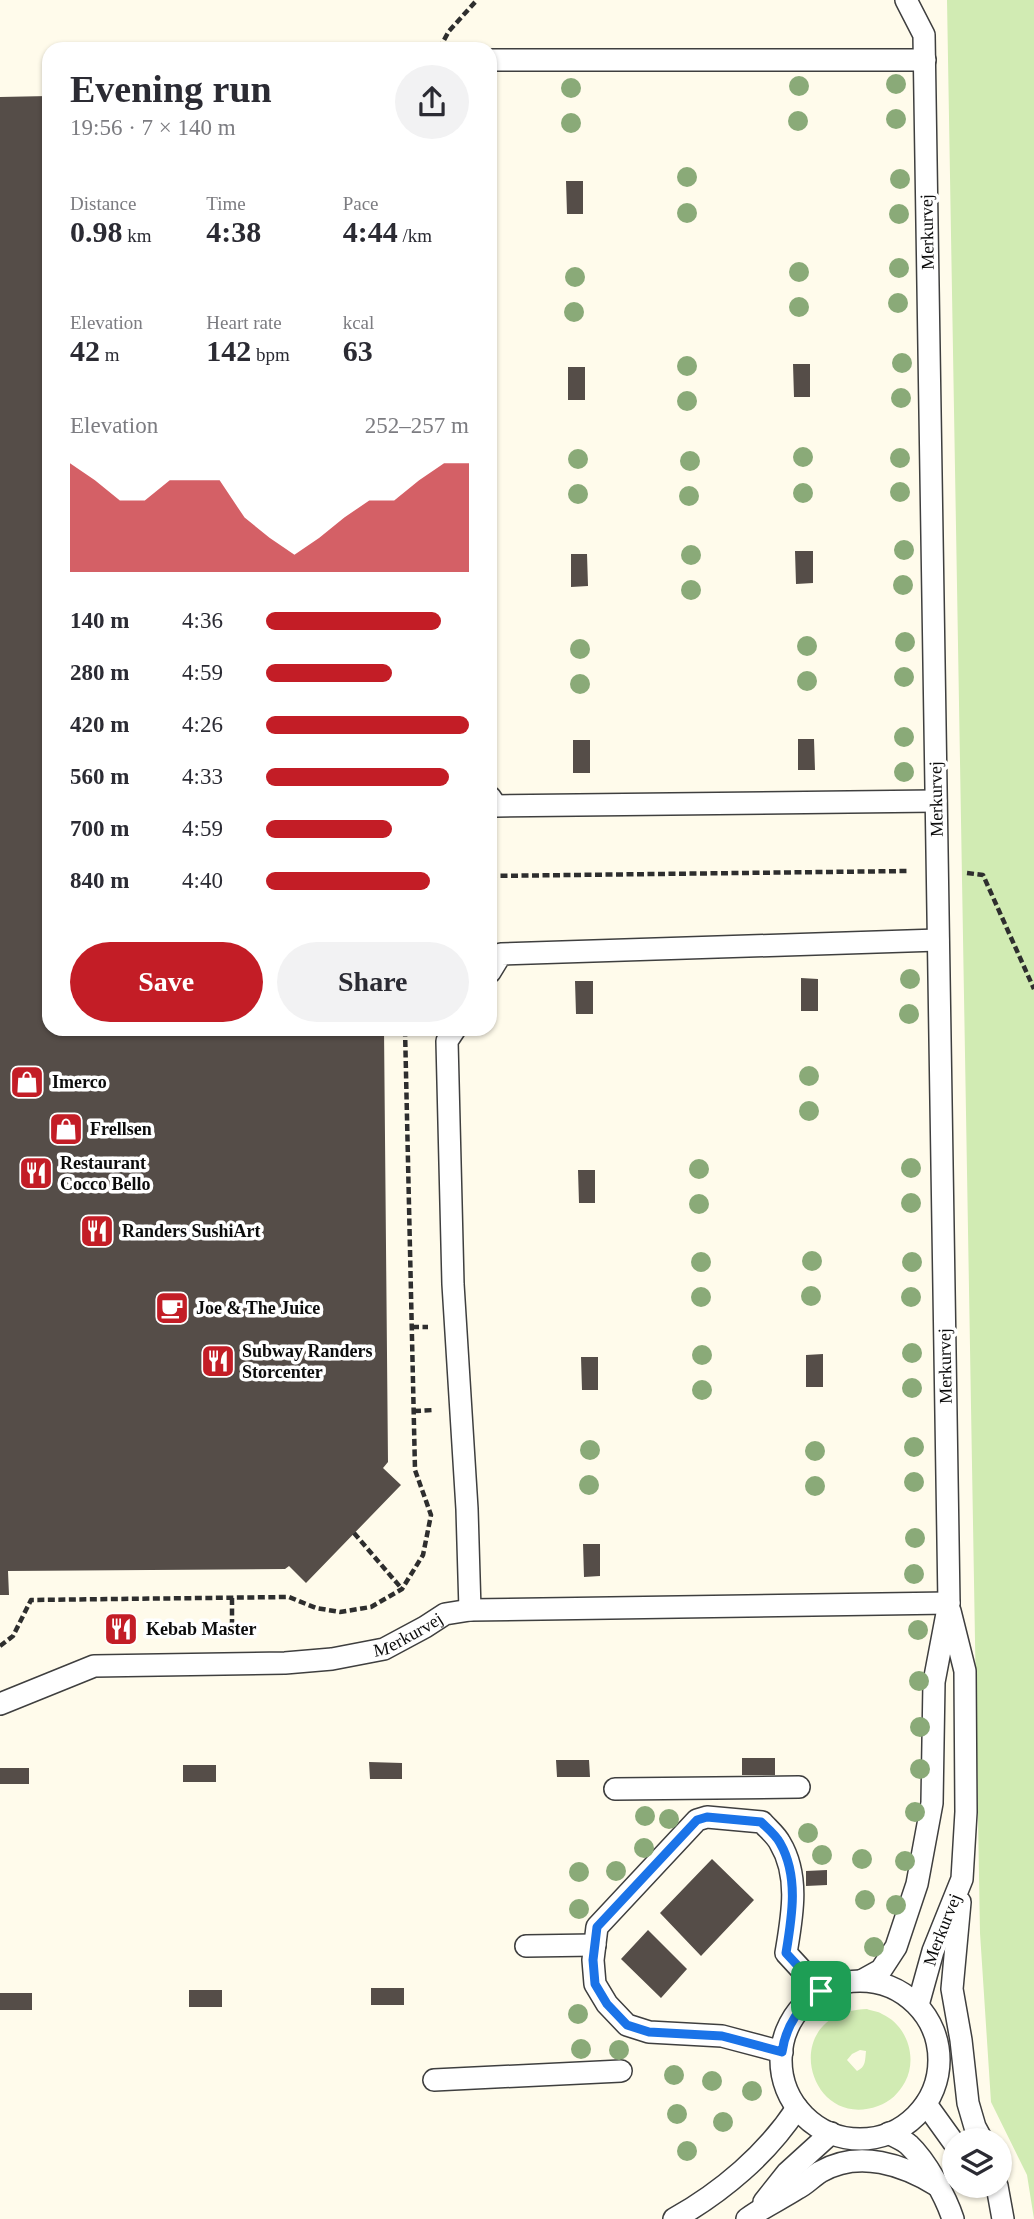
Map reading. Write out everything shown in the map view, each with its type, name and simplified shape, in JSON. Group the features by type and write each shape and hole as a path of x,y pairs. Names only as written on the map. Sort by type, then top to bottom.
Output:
{"lane":[{"name":"Merkurvej","path":"863,1980 881,1970 896,1947 918,1884 932,1804 934,1682 949,1603 925,60 924,35 906,0"},
{"path":"497,60 925,60"},
{"path":"497,806 936,801"},
{"path":"497,960 501,954 939,940"},
{"path":"450,1036 447,1041 453,1284 470,1610"},
{"name":"Merkurvej","path":"0,1704 94,1666 297,1662 332,1659 384,1649 445,1614 470,1610 949,1603"},
{"name":"Merkurvej","path":"918,2005 933,1951 962,1879 966,1812 965,1671 949,1603"},
{"path":"615,1788 799,1787"},
{"path":"782,2052 722,2036 649,2032 627,2025 607,2004 595,1984 593,1960 597,1927 697,1820 720,1817 761,1822 780,1843 791,1873 793,1909 786,1953 821,1991"},
{"path":"962,1879 952,1989 968,2103 976,2128"},
{"path":"526,1946 595,1945"},
{"path":"863,1980 902,1992 918,2005 936,2036 939,2053 936,2079 926,2104 909,2121 889,2133 860,2138 831,2133 807,2118 797,2108 785,2082 782,2052 790,2024 809,2000 834,1985 863,1980"},
{"path":"434,2080 621,2071"},
{"path":"926,2104 943,2128"},
{"path":"674,2219 699,2205 753,2161 785,2126 797,2108"},
{"path":"751,2216 787,2173 831,2133"},
{"path":"889,2133 909,2145 938,2186 953,2219"},
{"path":"751,2216 801,2187 822,2171 843,2164 868,2160 895,2165 938,2186"},
{"path":"993,2198 1002,2213"}],"path":[{"path":"443,42 449,31 477,0"},
{"path":"497,876 937,870 983,875 1034,989"},
{"path":"0,1646 13,1636 32,1600 289,1597 316,1608 340,1612 371,1606 401,1589 423,1555 431,1515 415,1470 405,1036"},
{"path":"354,1533 401,1589"},
{"path":"232,1598 233,1662"}],"green space":[{"path":"947,0 1034,0 1034,2219 1027,2175 1012,2145 1012,2128 1004,2128 991,2102 980,1933"},
{"path":"867,2009 891,2019 904,2034 910,2053 909,2073 890,2100 878,2106 853,2109 834,2102 819,2088 812,2068 812,2048 820,2029 838,2015","holes":["860,2050 866,2051 864,2065 857,2071 847,2060"]}],"building":[{"path":"42,96 42,1036 384,1036 388,1462 383,1468 401,1485 306,1583 289,1566 285,1569 8,1571 9,1595 0,1595 0,97"},
{"path":"566,181 583,181 583,214 567,214"},
{"path":"793,364 810,364 810,397 794,397"},
{"path":"568,367 585,367 585,400 568,400"},
{"path":"795,551 813,551 813,583 796,584"},
{"path":"571,554 587,554 588,586 571,587"},
{"path":"798,739 814,739 815,770 798,770"},
{"path":"573,740 590,740 590,773 573,773"},
{"path":"801,978 818,979 818,1011 801,1011"},
{"path":"575,981 593,981 593,1014 576,1014"},
{"path":"578,1170 595,1170 595,1203 579,1203"},
{"path":"823,1354 823,1387 806,1387 806,1355"},
{"path":"581,1357 598,1357 598,1390 582,1390"},
{"path":"583,1544 600,1544 600,1576 584,1577"},
{"path":"742,1758 775,1758 775,1775 742,1775"},
{"path":"556,1760 589,1760 590,1777 557,1777"},
{"path":"369,1762 402,1763 402,1779 370,1779"},
{"path":"183,1765 216,1765 216,1782 183,1782"},
{"path":"0,1768 29,1768 29,1784 0,1784"},
{"path":"712,1859 754,1900 701,1956 660,1913"},
{"path":"827,1870 827,1885 806,1886 806,1871"},
{"path":"648,1930 687,1969 661,1998 621,1959"},
{"path":"371,1988 404,1988 404,2005 371,2005"},
{"path":"189,1990 222,1990 222,2007 189,2007"},
{"path":"0,1993 32,1993 32,2010 0,2010"}],"place":[{"name":"Imerco","path":"27,1082"},
{"name":"Frellsen","path":"66,1129"},
{"name":"Restaurant Cocco Bello","path":"36,1173"},
{"name":"Randers SushiArt","path":"97,1231"},
{"name":"Joe & The Juice","path":"172,1308"},
{"name":"Subway Randers Storcenter","path":"218,1361"},
{"name":"Kebab Master","path":"121,1629"}],"route":[{"path":"707,1817 761,1822 780,1843 791,1873 793,1909 786,1953 821,1991 798,2011 790,2024 782,2052 722,2036 649,2032 627,2025 607,2004 595,1984 593,1960 597,1927 697,1820 707,1817"}]}
